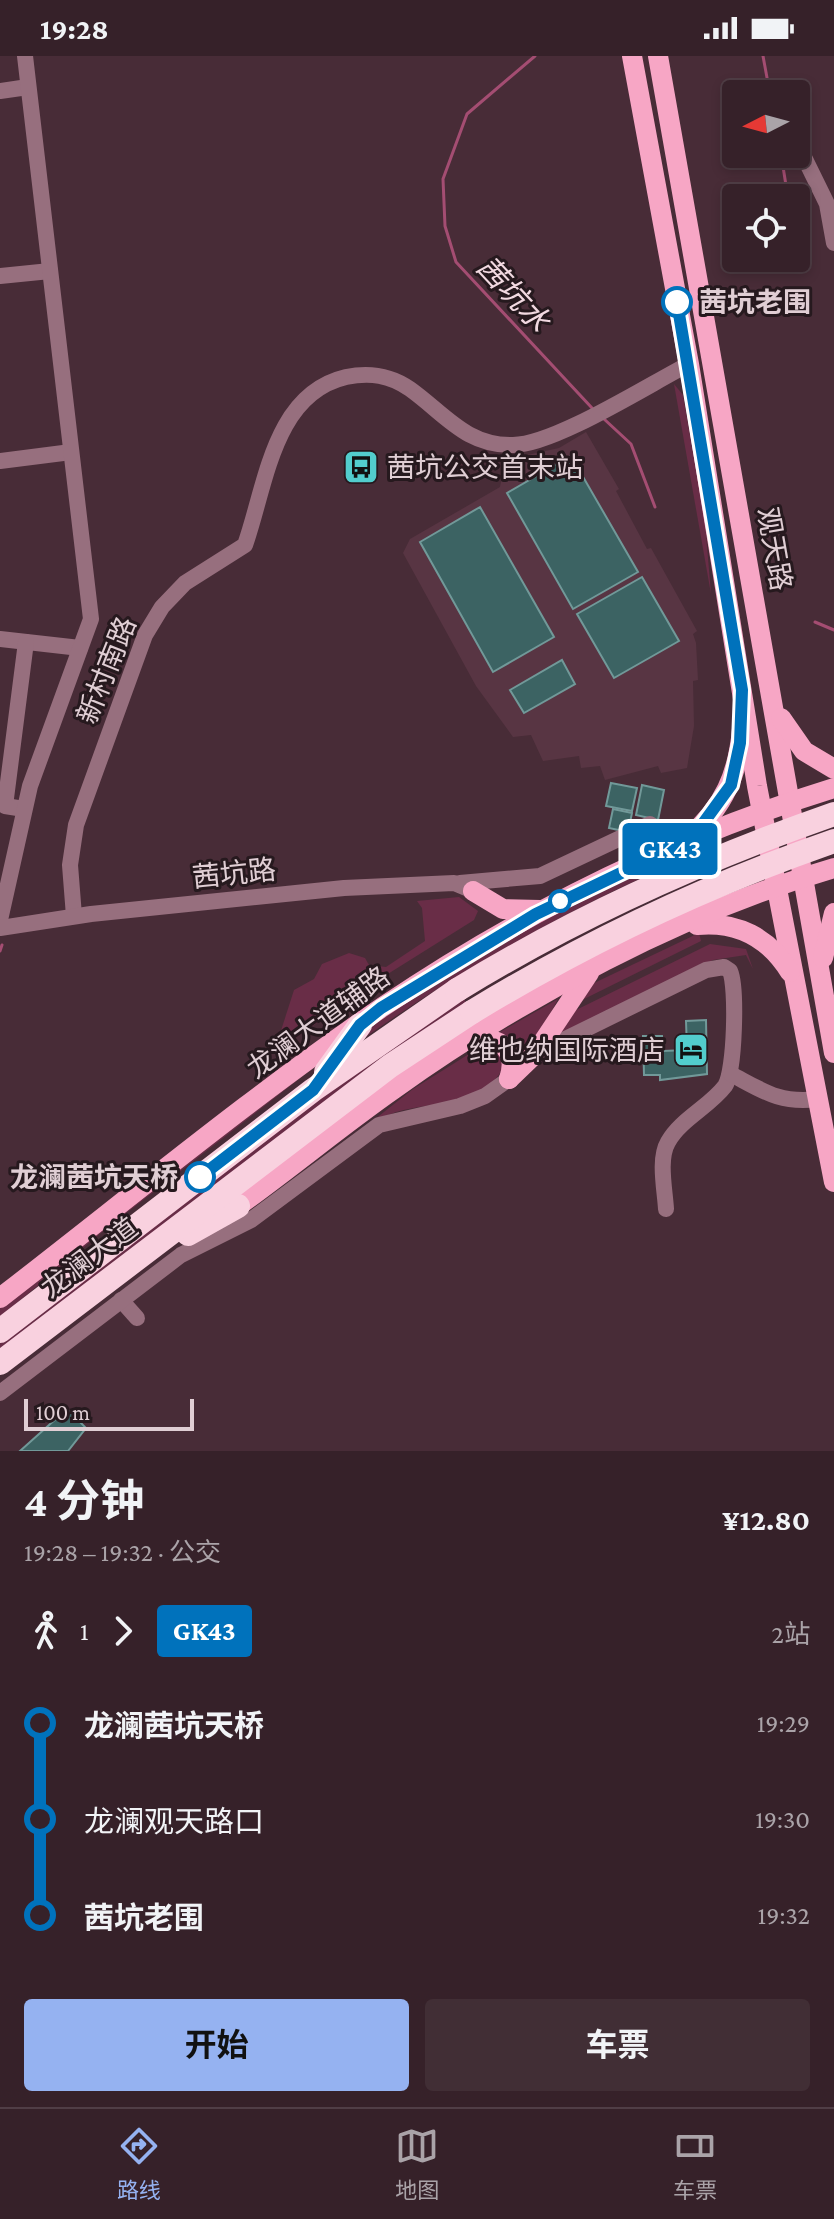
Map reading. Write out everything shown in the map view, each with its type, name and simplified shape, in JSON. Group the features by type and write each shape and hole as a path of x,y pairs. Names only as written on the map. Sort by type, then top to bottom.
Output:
{"highway":[{"name":"龙澜大道","path":"0,1331 313,1090 457,990 580,919 709,860 834,814"},
{"name":"龙澜大道","path":"0,1363 390,1066 472,1012 571,954 677,902 749,871 834,841"},
{"path":"313,1090 360,1025"},
{"path":"129,1264 238,1206"}],"main road":[{"name":"观天路","path":"632,56 689,364 762,813 793,978"},
{"name":"观天路","path":"658,56 834,1053"},
{"path":"673,848 709,818 731,785 740,743 742,690"},
{"path":"772,693 780,717 795,740 812,758 834,769"},
{"name":"龙澜大道辅路","path":"0,1298 360,1025 478,947 649,858 790,802 834,788"},
{"path":"649,858 674,860 694,879 696,907 683,926"},
{"path":"238,1206 394,1089 471,1039 594,967 777,886 834,868"},
{"path":"464,887 495,906 512,911 550,907"},
{"path":"464,887 487,921 478,947"},
{"path":"822,982 823,950 834,913"},
{"path":"683,926 719,924 750,933 777,954 793,978 834,1182"},
{"path":"509,1079 535,1054 594,967"},
{"path":"471,1039 490,1039 506,1047 512,1059 509,1079"}],"street":[{"path":"0,920 30,786 91,619 25,56"},
{"path":"0,91 28,87"},
{"path":"809,168 827,204 834,243"},
{"path":"0,276 50,271"},
{"name":"新村南路","path":"74,916 70,865 76,825 141,643 162,607 185,583 245,545 276,445 303,401 338,379 377,374 400,382 455,428 478,441 527,444 571,427 689,364"},
{"path":"0,461 71,452"},
{"path":"0,639 80,648"},
{"path":"24,809 5,806 4,783 26,642"},
{"name":"茜坑路","path":"0,928 74,916 344,888 464,887 540,876 650,824"},
{"path":"535,1054 706,970 724,967 733,978 734,988 731,1074 723,1088 668,1142 664,1157 666,1209"},
{"path":"731,1074 788,1102 818,1099"},
{"path":"0,1393 181,1255 271,1206 379,1125 460,1106 485,1096 509,1079"},
{"path":"121,1300 137,1318"}],"shaded area":[{"path":"674,384 683,395 705,522 711,594"},
{"path":"586,432 619,489 616,491 647,549 651,548 697,631 693,634 698,680 693,681 694,726 687,768 661,773 658,766 605,780 600,766 581,768 579,756 543,761 531,735 513,737 476,686 403,553 410,539 500,487 505,460 559,448"},
{"path":"672,864 587,904 504,949 346,1051 363,1032 498,941 654,867"},
{"path":"459,897 478,911 474,920 375,982 280,1049 277,1043 294,990 314,979 322,964 349,953 365,958 369,965 386,967 425,941 422,908 417,901"},
{"path":"699,933 701,941 570,1006 592,984"},
{"path":"710,944 746,949 753,969 746,955 713,960 561,1035 559,1032 576,1010"},
{"path":"463,998 467,1004 0,1351 0,1343 353,1072"},
{"path":"558,999 532,1048 518,1065 493,1036"},
{"path":"485,1044 507,1060 488,1086 462,1099 396,1112 365,1127 413,1089"},
{"path":"330,1055 107,1228 0,1317 0,1304"}],"building":[{"path":"571,456 638,572 573,609 507,493"},
{"path":"480,507 554,637 493,672 420,542"},
{"path":"642,577 679,641 614,678 577,614"},
{"path":"562,660 575,684 524,713 510,690"},
{"path":"611,783 637,788 632,811 606,806"},
{"path":"642,785 664,790 658,820 636,815"},
{"path":"613,809 632,813 628,832 609,828"},
{"name":"维也纳国际酒店","path":"706,1020 707,1074 660,1080 660,1075 644,1075 643,1036 662,1036 663,1051 687,1050 686,1021"},
{"path":"67,1409 86,1428 68,1451 20,1451"}],"waterway":[{"name":"茜坑水","path":"535,56 467,114 443,179 445,226 456,262 592,408"},
{"path":"763,56 767,80"},
{"path":"783,168 786,184"},
{"name":"茜坑水","path":"604,419 631,444 655,507"},
{"name":"茜坑水","path":"815,622 834,630"},
{"path":"0,951 2,945"}],"bus line":[{"name":"GK43","path":"200,1177 313,1090 369,1017 536,914 673,848 699,829 731,785 740,743 742,690 677,302"}],"place":[{"name":"茜坑老围","path":"677,302"},
{"name":"茜坑公交首末站","path":"361,467"},
{"name":"维也纳国际酒店","path":"691,1050"},
{"name":"龙澜茜坑天桥","path":"200,1177"}]}
